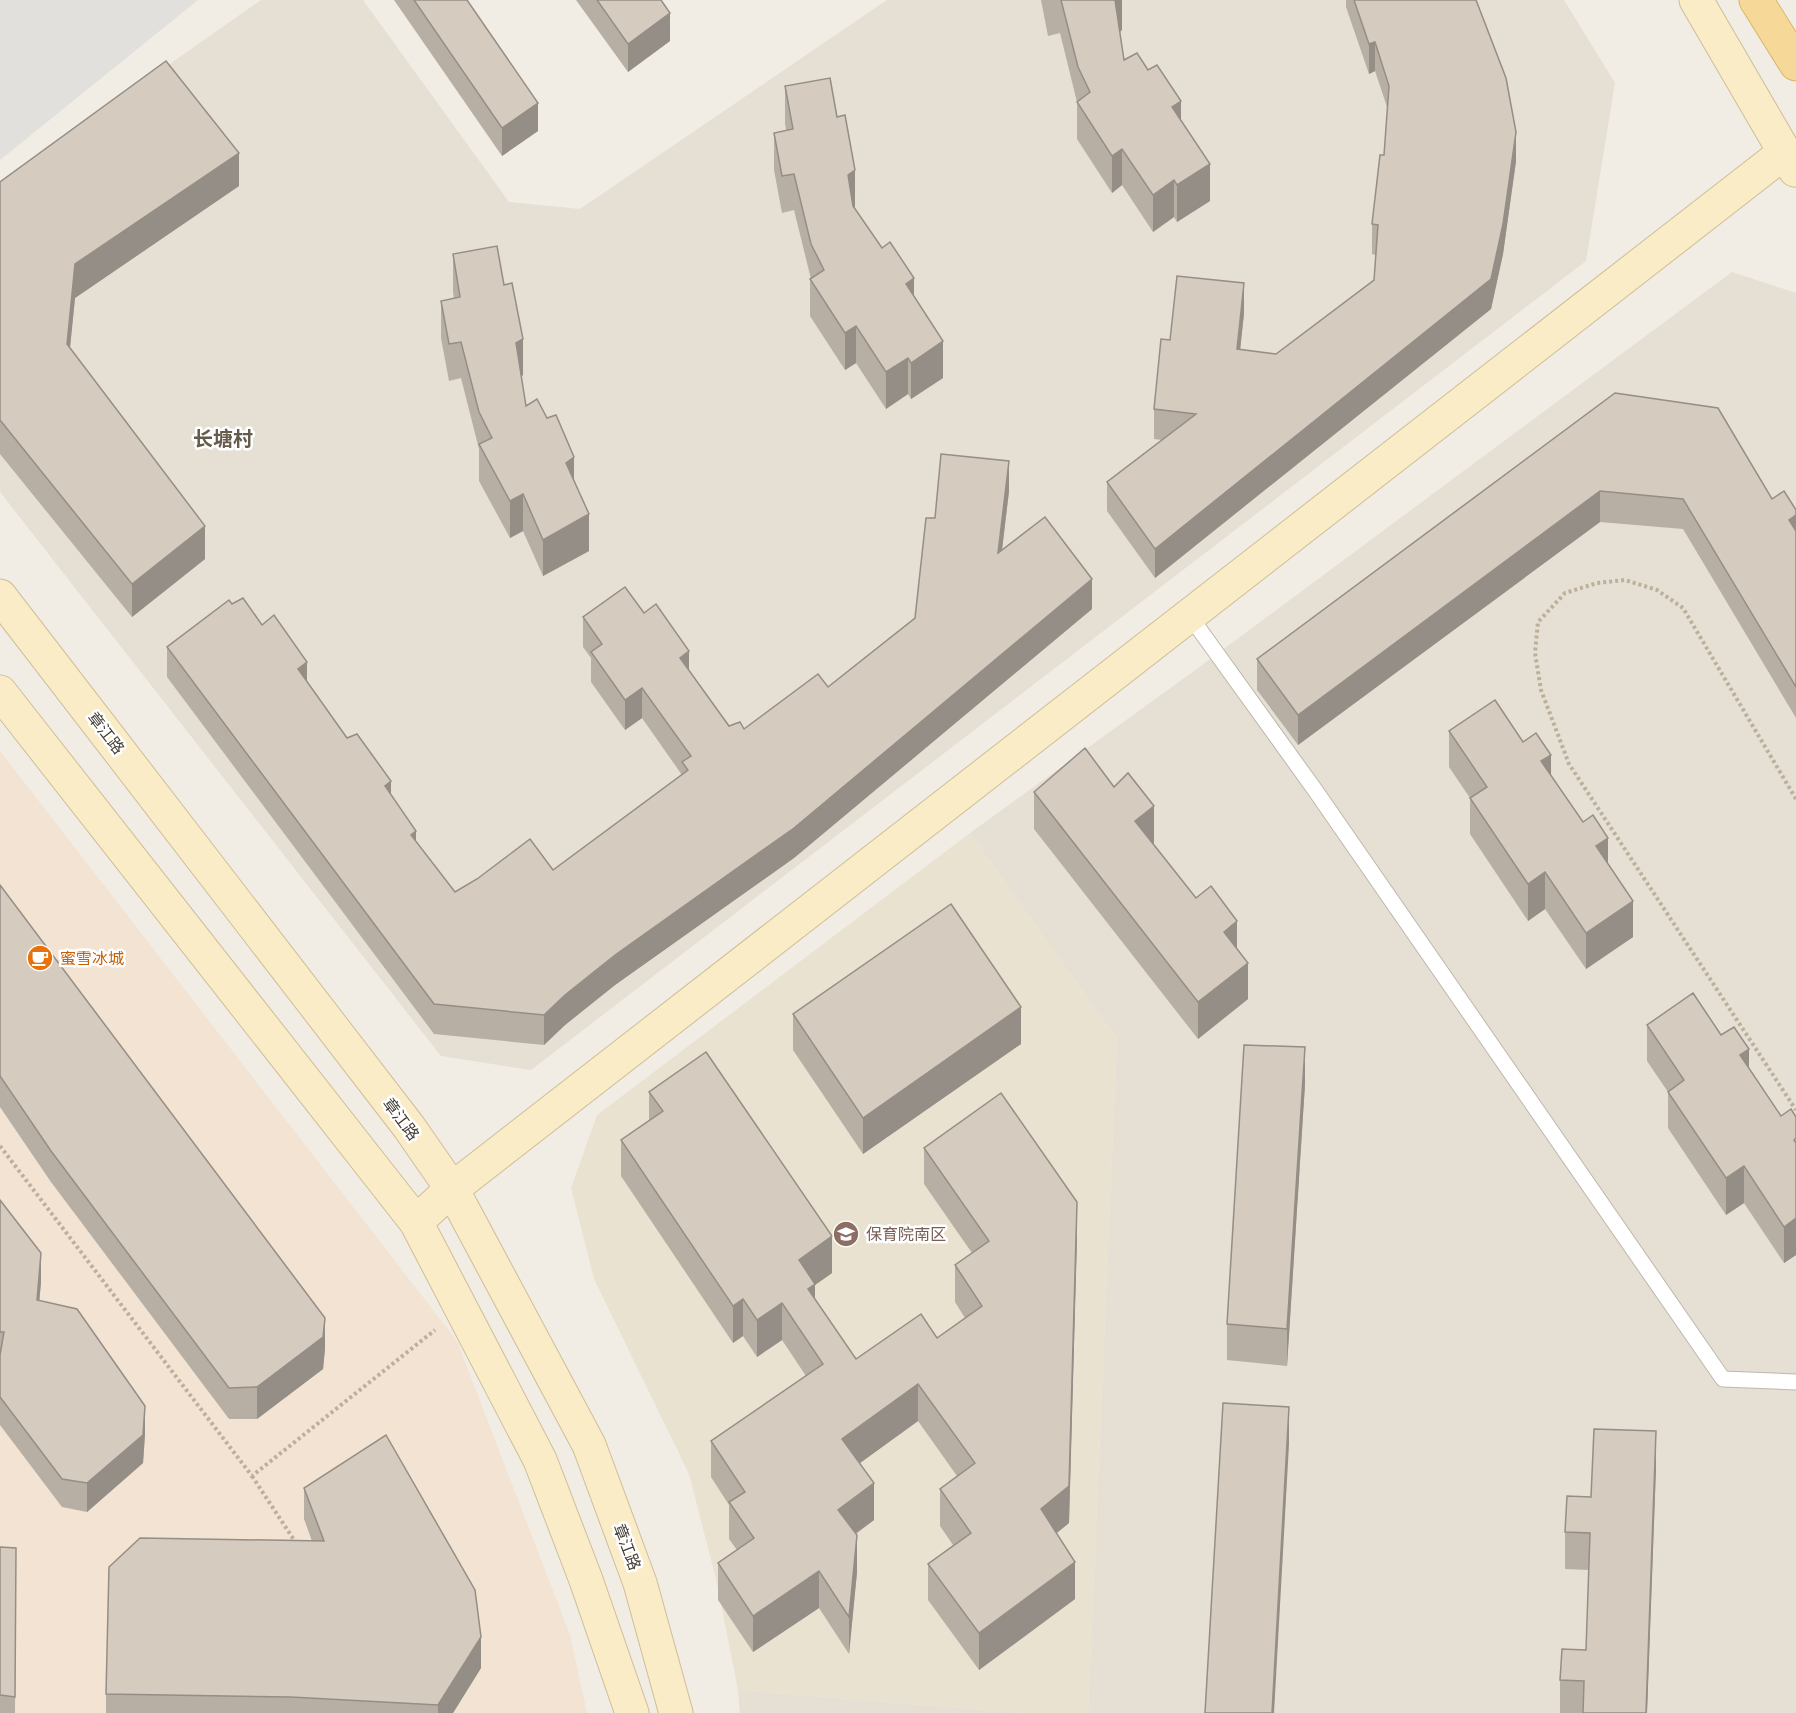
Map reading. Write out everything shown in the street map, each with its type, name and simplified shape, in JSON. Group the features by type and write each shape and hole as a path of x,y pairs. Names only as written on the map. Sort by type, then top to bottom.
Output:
{"main road":[{"path":"416,1222 452,1189 1189,615 1790,162 1696,0"},
{"path":"1756,0 1796,64"},
{"name":"章江路","path":"0,596 409,1127 452,1189 589,1445 640,1583 676,1713"},
{"path":"0,692 416,1222 540,1460 586,1580 632,1713"}],"lane":[{"path":"1189,615 1322,800 1723,1379 1796,1382"}],"path":[{"path":"1796,799 1683,608 1657,590 1625,580 1597,583 1565,593 1538,622 1535,653 1541,690 1569,764 1796,1110"},
{"path":"0,1146 252,1476 301,1551"},
{"path":"252,1476 462,1309"}],"shaded area":[{"path":"0,0 198,0 0,160"},
{"path":"261,0 363,0 509,202 580,209 887,0 1564,0 1615,83 1586,261 531,1070 441,1056 0,492 0,183"},
{"path":"1732,272 1796,293 1796,1713 1088,1713 1117,1039 970,833 1194,671"},
{"path":"0,751 457,1341 570,1635 587,1713 0,1713"},
{"name":"保育院南区","path":"970,833 1117,1039 1088,1713 1022,1713 738,1690 716,1579 689,1474 594,1279 571,1188 597,1115"},
{"path":"738,1690 1022,1713 740,1713"}],"building":[{"path":"414,0 467,0 538,103 502,128"},
{"path":"597,0 661,0 670,13 628,44"},
{"path":"1061,0 1115,0 1124,60 1137,53 1148,70 1157,65 1181,101 1172,107 1210,164 1177,185 1174,180 1153,195 1122,149 1112,156 1077,102 1090,92 1078,67"},
{"path":"1354,0 1476,0 1506,78 1516,132 1503,224 1491,279 1155,549 1107,482 1196,414 1154,409 1161,339 1170,340 1177,276 1244,283 1237,349 1276,354 1374,280 1378,225 1372,224 1380,155 1384,155 1389,86 1375,42 1369,44"},
{"path":"166,61 239,153 75,264 67,344 205,526 132,584 0,420 0,182"},
{"path":"830,78 837,117 845,115 855,170 848,175 853,206 882,248 890,242 914,278 906,284 943,341 911,363 908,358 886,372 856,326 845,333 810,279 824,270 811,244 794,174 782,176 774,133 793,129 785,86"},
{"path":"497,246 504,285 512,283 523,339 516,343 526,406 537,399 547,418 556,415 574,457 566,463 589,514 543,540 523,494 510,501 479,444 492,438 479,412 461,342 449,344 441,301 460,297 453,254"},
{"path":"1615,393 1718,408 1772,499 1784,491 1796,510 1796,515 1789,520 1796,531 1796,687 1683,499 1600,491 1298,715 1257,659"},
{"path":"941,454 1009,461 998,553 1045,517 1092,579 794,828 615,955 544,1015 434,1004 167,647 229,600 232,604 243,598 262,625 274,615 307,662 298,669 347,738 357,734 391,781 385,786 416,831 411,835 455,892 477,879 530,839 553,870 688,770 682,762 691,756 642,688 625,700 591,652 602,644 583,617 625,587 644,613 656,604 689,651 680,658 729,726 740,722 744,729 818,674 828,687 915,618 926,518 935,518"},
{"path":"1495,700 1523,742 1536,733 1551,755 1541,761 1583,822 1593,815 1608,838 1596,846 1633,901 1586,933 1545,872 1528,884 1470,798 1487,787 1449,731"},
{"path":"1085,748 1114,787 1128,773 1154,806 1135,821 1196,898 1211,886 1237,921 1224,932 1248,963 1198,1002 1034,792"},
{"path":"0,885 325,1318 323,1337 257,1387 229,1388 51,1151 0,1076"},
{"path":"951,904 1021,1007 863,1118 793,1014"},
{"path":"1693,993 1721,1035 1734,1027 1749,1049 1740,1055 1781,1116 1791,1109 1796,1117 1796,1138 1794,1140 1796,1143 1796,1218 1784,1227 1744,1166 1726,1178 1668,1092 1684,1080 1647,1025"},
{"path":"1244,1045 1305,1047 1287,1329 1227,1324"},
{"path":"706,1052 832,1236 799,1260 815,1284 808,1289 856,1359 921,1314 937,1338 982,1306 955,1265 989,1241 924,1148 1001,1093 1077,1202 1069,1486 1041,1509 1075,1562 979,1633 928,1564 971,1533 940,1489 975,1463 918,1384 842,1439 874,1483 838,1510 857,1535 849,1617 819,1571 753,1616 718,1563 754,1538 729,1502 745,1492 711,1441 823,1364 782,1303 757,1320 743,1299 733,1306 621,1140 663,1111 649,1092"},
{"path":"0,1200 41,1253 37,1300 77,1309 145,1406 143,1435 87,1483 62,1479 0,1397 0,1355 4,1332 0,1332"},
{"path":"1223,1403 1289,1407 1272,1713 1205,1713"},
{"path":"1594,1429 1656,1431 1646,1713 1583,1713 1584,1681 1560,1680 1562,1649 1586,1650 1590,1533 1565,1532 1567,1496 1591,1497"},
{"path":"386,1435 475,1590 481,1637 438,1705 291,1697 106,1694 109,1567 140,1538 324,1541 304,1488"},
{"path":"0,1547 16,1548 15,1697 0,1695"}],"place":[{"name":"蜜雪冰城","path":"40,958"},
{"name":"保育院南区","path":"846,1234"}],"district":[{"name":"长塘村","path":"223,439"}]}
